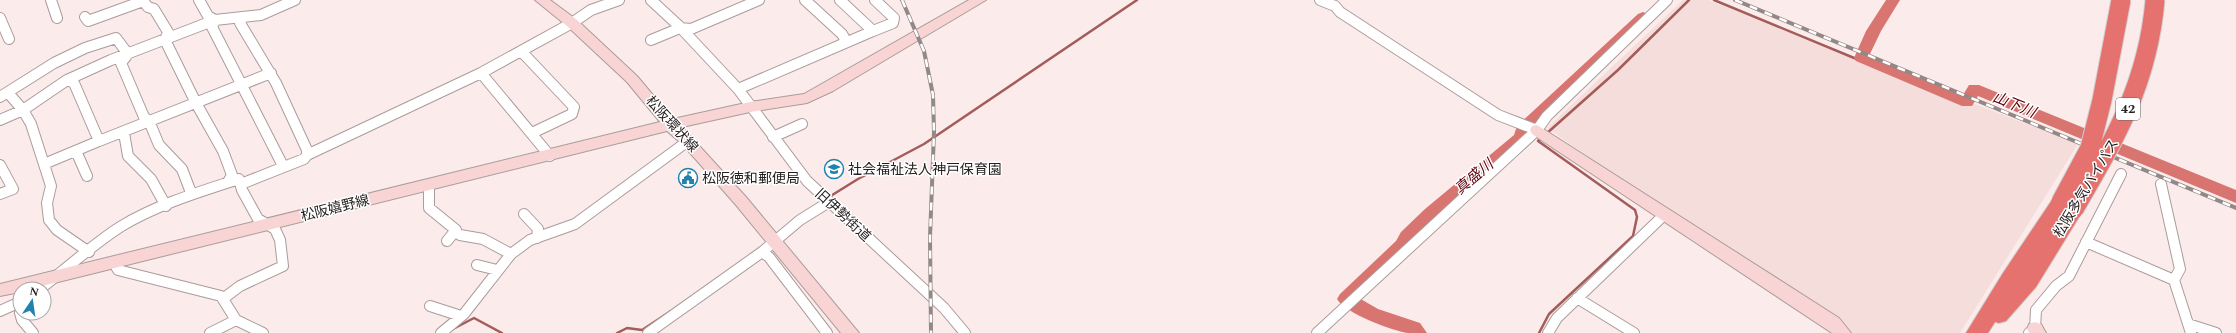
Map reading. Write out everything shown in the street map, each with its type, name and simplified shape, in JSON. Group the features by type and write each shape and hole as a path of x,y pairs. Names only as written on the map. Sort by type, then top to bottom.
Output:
{"highway":[{"name":"松阪多気バイパス","path":"1983,333 2029,281 2068,205 2090,148 2102,100 2121,0"},
{"name":"松阪多気バイパス","path":"1977,333 2010,279 2114,143 2144,72 2154,23 2155,0"}],"main road":[{"name":"松阪環状線","path":"542,0 572,23 632,79 670,124 688,141 768,247 851,333"},
{"name":"松阪嬉野線","path":"0,290 550,156 670,124 750,107 807,98 912,36 979,0"},
{"path":"1542,133 1664,215 1833,324 1843,333"}],"street":[{"path":"51,0 57,18"},
{"path":"199,0 208,16 215,20"},
{"path":"307,154 318,151 481,73 572,23 591,10 619,0"},
{"name":"旧伊勢街道","path":"651,0 738,89 750,107 758,113 773,137 807,181 944,308 965,333"},
{"path":"734,0 740,8"},
{"path":"651,40 680,28 690,29 759,0"},
{"path":"805,0 842,34 846,41"},
{"path":"840,0 873,31"},
{"path":"738,89 846,41 893,23 894,18 875,0"},
{"path":"1320,0 1337,3 1346,16 1498,115 1542,133"},
{"path":"1317,333 1542,133 1547,116 1666,0"},
{"path":"85,17 88,21 143,1 148,7 154,9 168,32 166,40 196,103 223,151 232,174 228,182"},
{"path":"0,120 23,110 67,80 128,54 215,20 260,16 290,1"},
{"path":"241,184 255,175 304,159 307,154 307,150 270,73 240,23 242,17"},
{"path":"0,18 9,39"},
{"path":"215,20 212,27 281,162"},
{"path":"89,252 82,249 67,235 56,229 46,211 46,196 51,186 31,124 23,110 4,95 50,65 109,40 116,38 120,40 128,54"},
{"path":"522,50 574,107 572,114 532,134"},
{"path":"128,54 121,63 144,118 149,122 160,145 182,169 190,190 194,194"},
{"path":"44,164 270,73"},
{"path":"481,73 550,156"},
{"path":"67,80 74,83 99,141"},
{"path":"773,137 802,124"},
{"path":"124,133 128,156 151,179 166,206"},
{"path":"441,333 461,316 511,254 537,238 575,224 688,141"},
{"path":"76,151 87,176"},
{"path":"0,166 13,188 0,194"},
{"path":"2034,332 2036,310 2056,286 2069,276 2121,174"},
{"path":"52,281 119,228 139,217 194,194 239,179 258,219 275,229 280,240 282,266 240,286 224,298"},
{"path":"2161,184 2180,269 2174,280 2189,329 2216,333"},
{"path":"429,185 429,208 456,230 447,241"},
{"path":"648,333 707,288 768,247 800,220 829,202"},
{"path":"524,214 538,228 537,238"},
{"path":"1548,333 1557,318 1664,215"},
{"path":"460,235 483,239 511,254"},
{"path":"2086,242 2174,280"},
{"path":"768,247 769,257 827,333"},
{"path":"114,263 118,270 224,298 236,320 263,333"},
{"path":"477,265 497,270"},
{"path":"1577,298 1634,333"},
{"path":"0,311 12,306"},
{"path":"430,306 461,316"},
{"path":"210,333 236,320"},
{"path":"23,321 33,333"}],"shaded area":[{"path":"1683,0 1708,0 2078,144 1960,333 1841,333 1547,128"},
{"path":"2133,157 2236,198 2236,202 2130,159"}],"waterway":[{"path":"829,197 858,179 924,144 1137,0"},
{"path":"1546,134 1618,70 1689,0"},
{"path":"1714,0 1859,60 1861,58"},
{"name":"山下川","path":"1893,0 1868,40 1861,58 1967,102 1974,89 2236,197"},
{"name":"真盛川","path":"1418,333 1414,328 1372,314 1346,299 1402,246 1407,237 1431,213 1521,137 1522,130 1643,17"},
{"path":"1539,333 1549,314 1633,236 1637,217 1635,210 1538,141 1542,137"},
{"path":"617,333 627,328 642,330 671,311"},
{"path":"453,329 474,318 502,333"}],"railway":[{"path":"902,0 924,51 933,95 934,132 930,237 931,333"},
{"path":"1735,0 2236,208"}],"place":[{"name":"社会福祉法人神戸保育園","path":"834,169"},
{"name":"松阪徳和郵便局","path":"688,178"}]}
